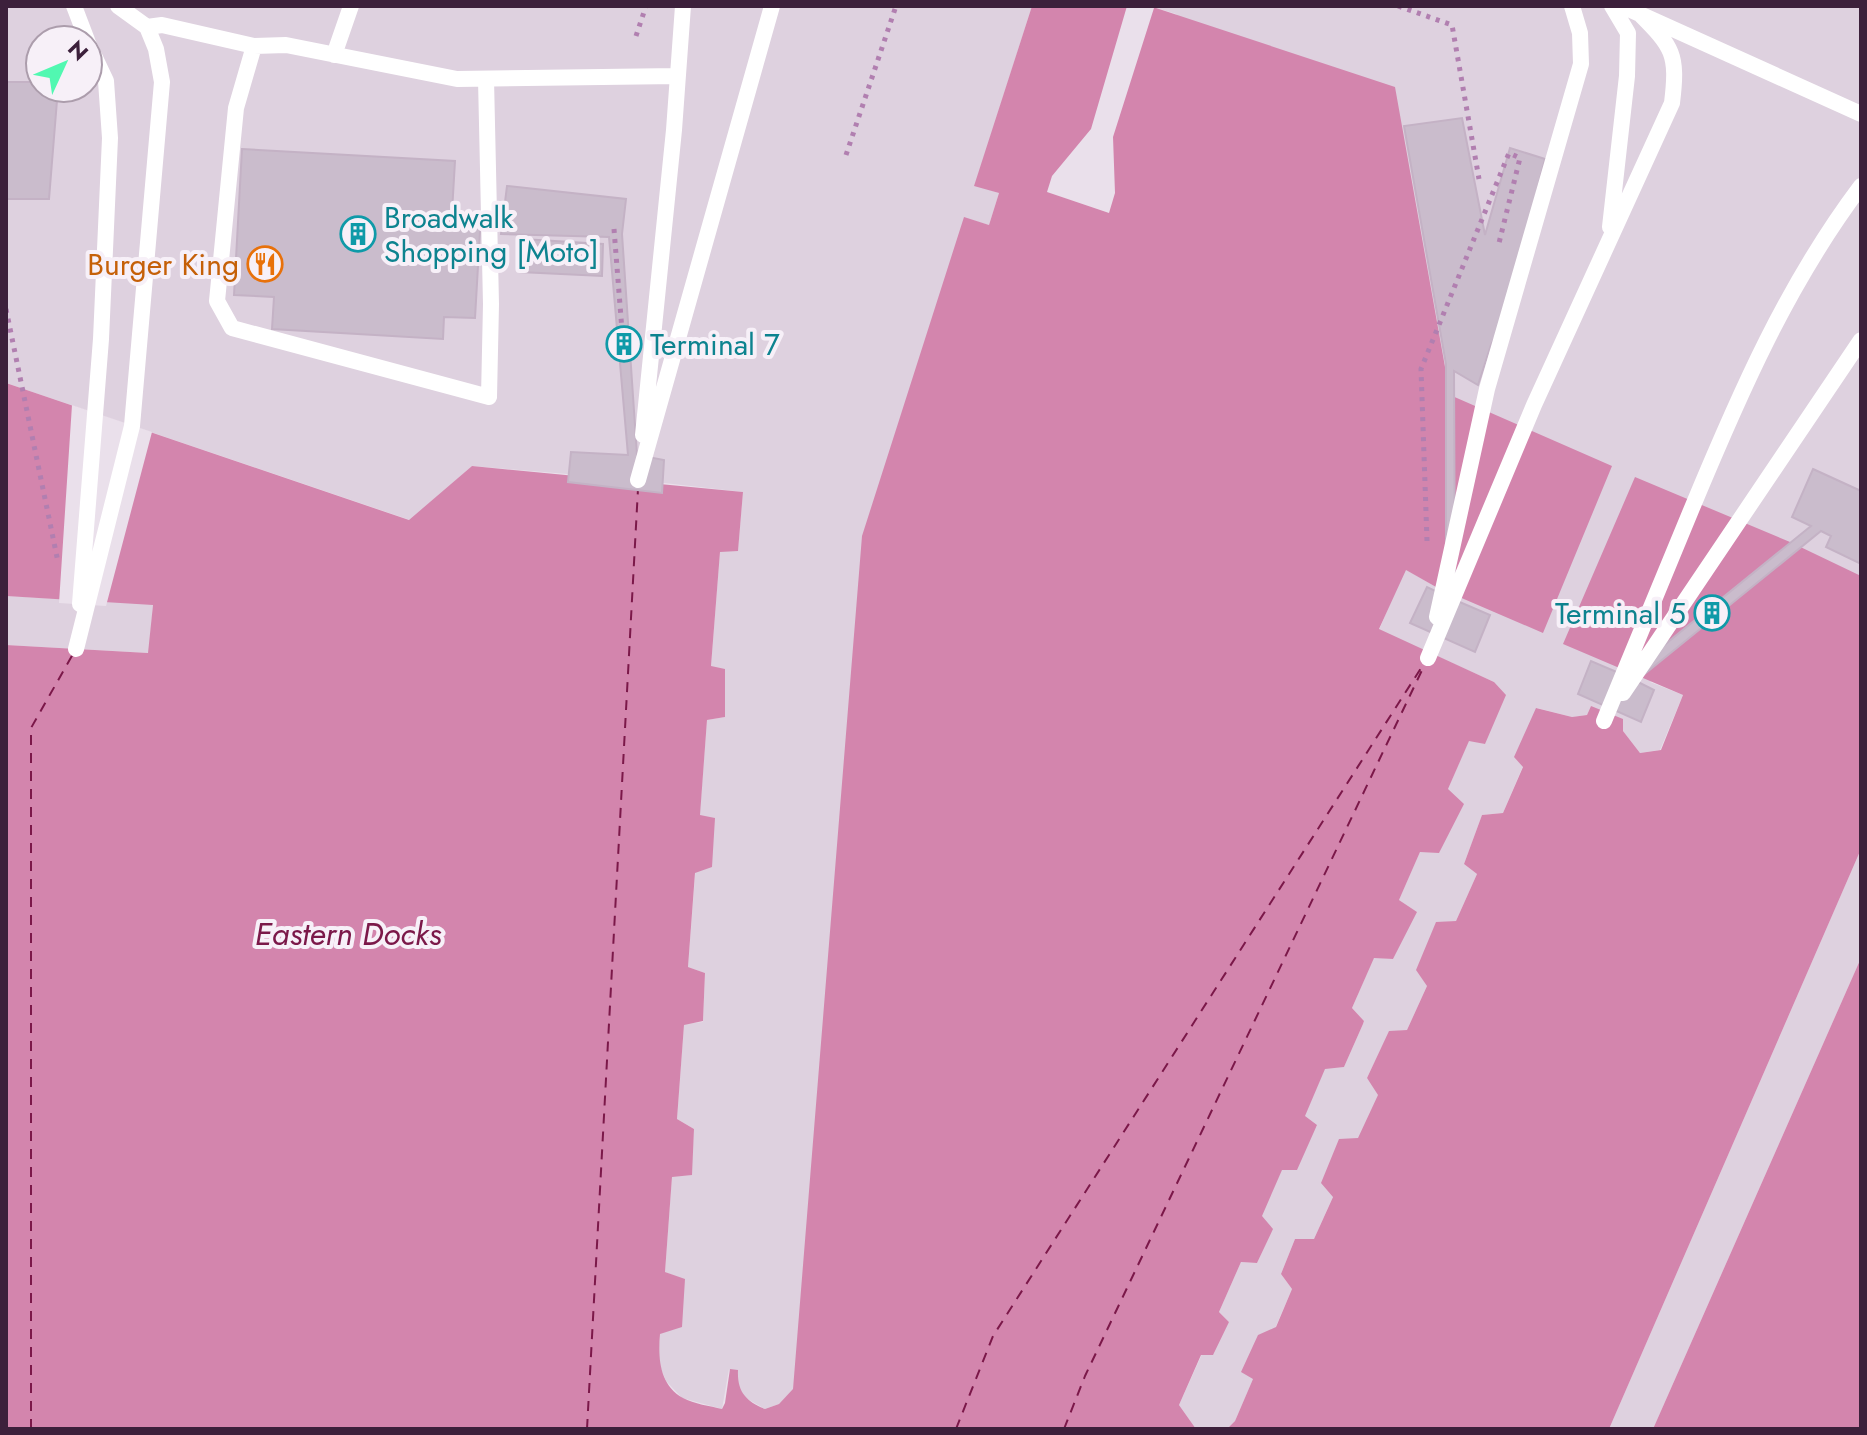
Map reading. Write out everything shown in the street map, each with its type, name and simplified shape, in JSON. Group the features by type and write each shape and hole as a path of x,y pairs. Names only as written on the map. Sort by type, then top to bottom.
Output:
{"lane":[{"path":"104,77 110,138 101,339 76,649 132,426 162,82 156,49 147,27 118,6"},
{"path":"334,55 351,6"},
{"path":"683,6 674,130 638,480 771,8"},
{"path":"1572,6 1580,33 1581,64 1487,389 1428,658 1534,405 1672,103 1676,73 1669,44 1639,13"},
{"path":"1608,243 1627,76 1628,33 1612,6"},
{"path":"1622,6 1861,114"},
{"path":"147,27 162,25 254,46 286,45 437,77 677,76"},
{"path":"254,46 236,108 217,301 232,328 489,397 491,304 486,79"},
{"path":"1861,186 1842,211 1781,312 1742,386 1604,721 1861,340"}],"path":[{"path":"636,36 646,6"},
{"path":"846,155 896,6"},
{"path":"1398,6 1452,25 1479,179"},
{"path":"1428,554 1421,369 1509,153 1520,158 1499,243"},
{"path":"6,309 60,572"}],"shaded area":[{"path":"6,6 1032,6 975,185 999,193 989,225 964,218 793,1390 779,1404 765,1409 744,1397 729,1369 722,1409 682,1398 666,1381 658,1361 660,1334 685,1280 665,1272 672,1176 691,1175 694,1129 677,1119 684,1024 703,1022 705,973 688,967 707,720 725,717 711,666 720,551 738,550 743,492 472,466 410,520 6,383"},
{"path":"1150,6 1861,6 1861,580 1650,682 1683,695 1660,750 1640,753 1623,731 1591,706 1587,715 1572,717 1537,708 1523,766 1503,813 1482,815 1464,864 1477,874 1456,921 1436,923 1427,986 1407,1030 1389,1032 1367,1078 1379,1094 1314,1239 1295,1239 1281,1274 1292,1289 1235,1421 1227,1429 1196,1429 1179,1405 1202,1354 1229,1322 1219,1312 1241,1262 1257,1263 1272,1230 1261,1216 1282,1169 1317,1126 1304,1117 1325,1068 1344,1067 1363,1024 1364,1021 1352,1008 1374,957 1393,959 1416,912 1399,900 1420,852 1440,852 1448,789 1469,740 1485,744 1494,682 1379,630 1405,569 1436,587 1450,395 1176,14"},
{"path":"6,596 153,604 149,653 6,645"},
{"path":"1861,849 1861,958 1653,1429 1609,1429"}],"water":[{"name":"Eastern Docks","path":"1032,6 1150,6 1395,87 1450,395 1612,466 1543,633 1436,587 1406,570 1379,629 1494,682 1506,695 1485,744 1469,741 1448,789 1464,804 1439,853 1420,852 1399,900 1417,912 1393,959 1374,958 1352,1008 1364,1021 1363,1024 1344,1067 1325,1069 1305,1116 1317,1125 1297,1170 1282,1170 1262,1216 1273,1229 1257,1263 1241,1262 1219,1312 1229,1322 1213,1355 1201,1355 1179,1405 1196,1429 6,1429 6,645 148,653 153,605 6,596 6,383 409,520 472,466 743,492 738,551 720,552 711,666 725,669 725,717 707,720 700,815 715,818 712,867 695,873 688,967 705,973 703,1021 684,1025 677,1119 694,1129 692,1175 672,1177 665,1272 685,1279 682,1327 660,1334 659,1352 669,1386 683,1398 697,1403 722,1409 730,1369 738,1370 744,1395 765,1409 779,1404 793,1389 862,536 964,217 989,225 999,193 974,186"},
{"path":"1635,477 1790,542 1861,576 1861,849 1609,1429 1227,1429 1235,1421 1253,1379 1241,1372 1258,1335 1276,1327 1292,1289 1281,1274 1295,1239 1314,1239 1333,1197 1321,1183 1339,1139 1358,1138 1378,1095 1367,1078 1389,1031 1407,1030 1427,986 1416,970 1436,922 1456,921 1477,874 1464,864 1482,815 1503,813 1523,767 1514,757 1536,708 1572,717 1587,715 1591,706 1623,719 1623,731 1640,753 1661,750 1683,695 1563,644"},
{"path":"1861,958 1861,1429 1653,1429"}],"pier":[{"path":"1127,6 1154,8 1113,137 1115,193 1109,213 1047,192 1052,176 1091,129"},
{"path":"72,405 152,432 106,606 59,603"}],"building":[{"path":"6,82 24,82 24,104 57,104 49,199 6,199"},
{"path":"1462,118 1485,235 1510,148 1545,159 1506,317 1491,345 1478,385 1454,371 1455,600 1490,615 1475,652 1410,623 1427,587 1446,596 1446,364 1404,126"},
{"name":"Broadwalk Shopping [Moto]","path":"242,149 455,161 452,212 481,214 475,318 444,317 443,339 272,329 274,297 234,295"},
{"name":"Terminal 7","path":"507,186 626,199 622,234 637,455 664,460 662,493 568,482 571,452 628,455 609,237 501,234"},
{"path":"522,239 603,244 602,276 520,272"},
{"name":"Terminal 5","path":"1813,469 1861,491 1861,564 1826,547 1831,536 1821,531 1636,681 1654,690 1641,722 1578,694 1591,661 1626,676 1811,526 1792,517"}],"ferry route":[{"path":"587,1429 638,489"},
{"path":"31,1429 31,728 73,654"},
{"path":"956,1429 993,1336 1423,665"},
{"path":"1064,1429 1085,1376 1424,666"}],"place":[{"name":"Broadwalk Shopping [Moto]","path":"358,234"},
{"name":"Burger King","path":"265,264"},
{"name":"Terminal 7","path":"624,344"},
{"name":"Terminal 5","path":"1712,613"}]}
